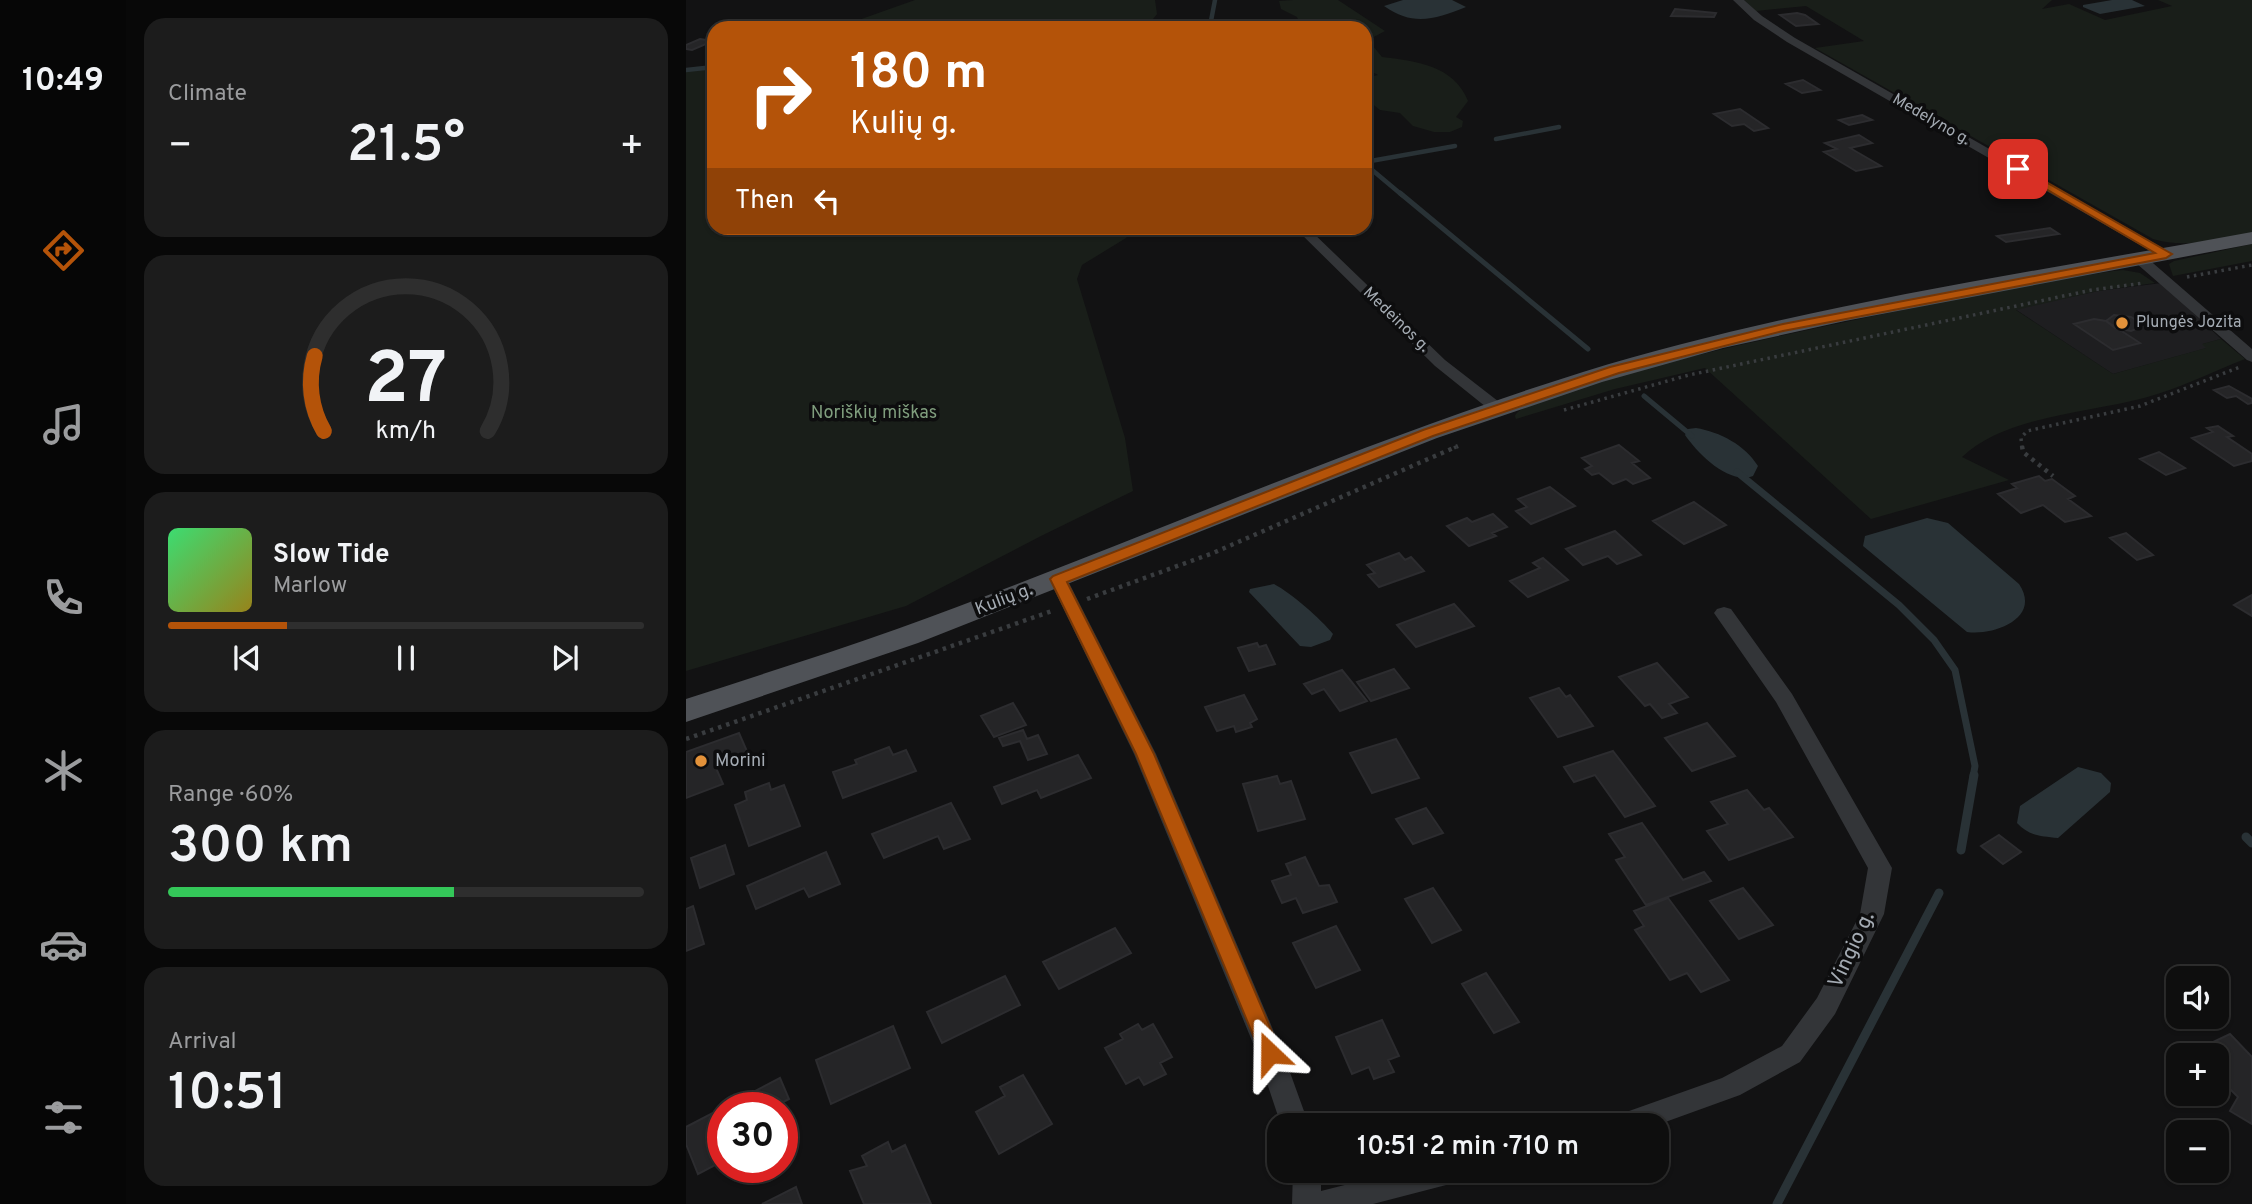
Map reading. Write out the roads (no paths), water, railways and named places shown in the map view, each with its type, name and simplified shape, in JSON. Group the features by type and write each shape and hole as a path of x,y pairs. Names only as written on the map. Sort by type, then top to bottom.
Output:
{"main road":[{"name":"Kulių g.","path":"686,711 895,640 1497,408 1659,357 1760,333 2252,238"}],"street":[{"name":"Medelyno g.","path":"1738,0 1758,18 1791,40 2153,257 2167,281 2252,360"},
{"name":"Medeinos g.","path":"1308,235 1440,363 1497,408"},
{"path":"1058,579 1145,754 1270,1053 1291,1113"},
{"name":"Vingio g.","path":"1658,1113 1731,1087 1791,1054 1826,1006 1872,914 1878,886 1880,868 1784,699 1724,613"},
{"path":"1306,1204 1307,1183"},
{"path":"1322,1204 1403,1183"}],"waterway":[{"path":"1211,21 1215,0"},
{"path":"686,70 707,68"},
{"path":"1496,139 1559,127"},
{"path":"1372,161 1455,146"},
{"path":"1372,170 1402,195"},
{"path":"1400,193 1588,349"},
{"path":"1644,396 1692,436"},
{"path":"1737,472 1899,605 1934,640 1955,670 1975,766 1973,777"},
{"path":"1961,850 1974,775"},
{"path":"2246,837 2252,843"},
{"path":"1777,1204 1939,893"}],"place":[{"name":"Plungės Jozita","path":"2122,323"},
{"name":"Morini","path":"701,761"}],"park label":[{"name":"Noriškių miškas","path":"874,413"}]}
